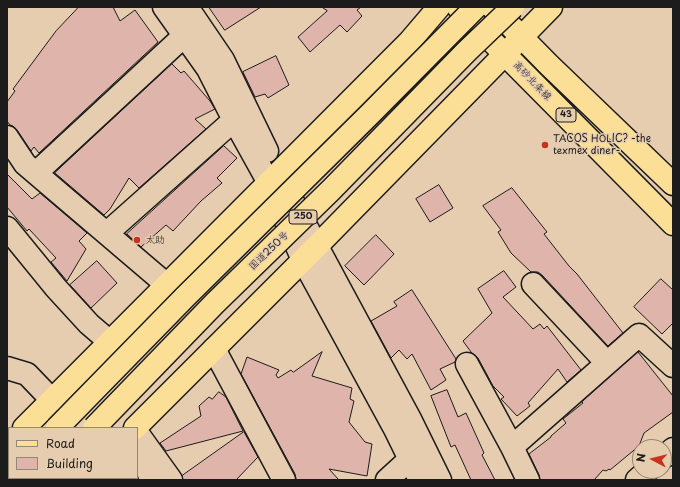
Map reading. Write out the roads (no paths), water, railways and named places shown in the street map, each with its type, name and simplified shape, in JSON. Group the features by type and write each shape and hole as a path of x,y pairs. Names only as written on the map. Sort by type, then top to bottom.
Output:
{"main road":[{"path":"25,427 410,41 439,7"},
{"name":"高砂北条線","path":"458,7 673,224"},
{"name":"250","path":"58,427 185,297 476,7"},
{"name":"43","path":"492,7 673,184"},
{"name":"国道250号","path":"95,427 215,303 331,190 467,51 513,7"},
{"path":"136,427 310,254 551,8"}],"street":[{"path":"164,7 208,69 234,120 273,178"},
{"path":"187,7 223,60 273,178 420,480"},
{"path":"36,173 185,35"},
{"path":"107,233 234,120"},
{"path":"7,137 25,164 167,285"},
{"path":"7,228 56,288 89,324 110,342"},
{"path":"310,254 410,420 440,480"},
{"path":"533,284 607,363"},
{"path":"512,447 639,335 673,366"},
{"path":"214,349 284,480"},
{"path":"467,364 528,480"},
{"path":"7,368 26,374 52,400"},
{"path":"138,434 171,480"},
{"path":"138,440 151,480"},
{"path":"387,480 410,459"}],"place":[{"name":"TACOS HOLIC? -the texmex diner-","path":"545,145"},
{"name":"太助","path":"137,240"}]}
